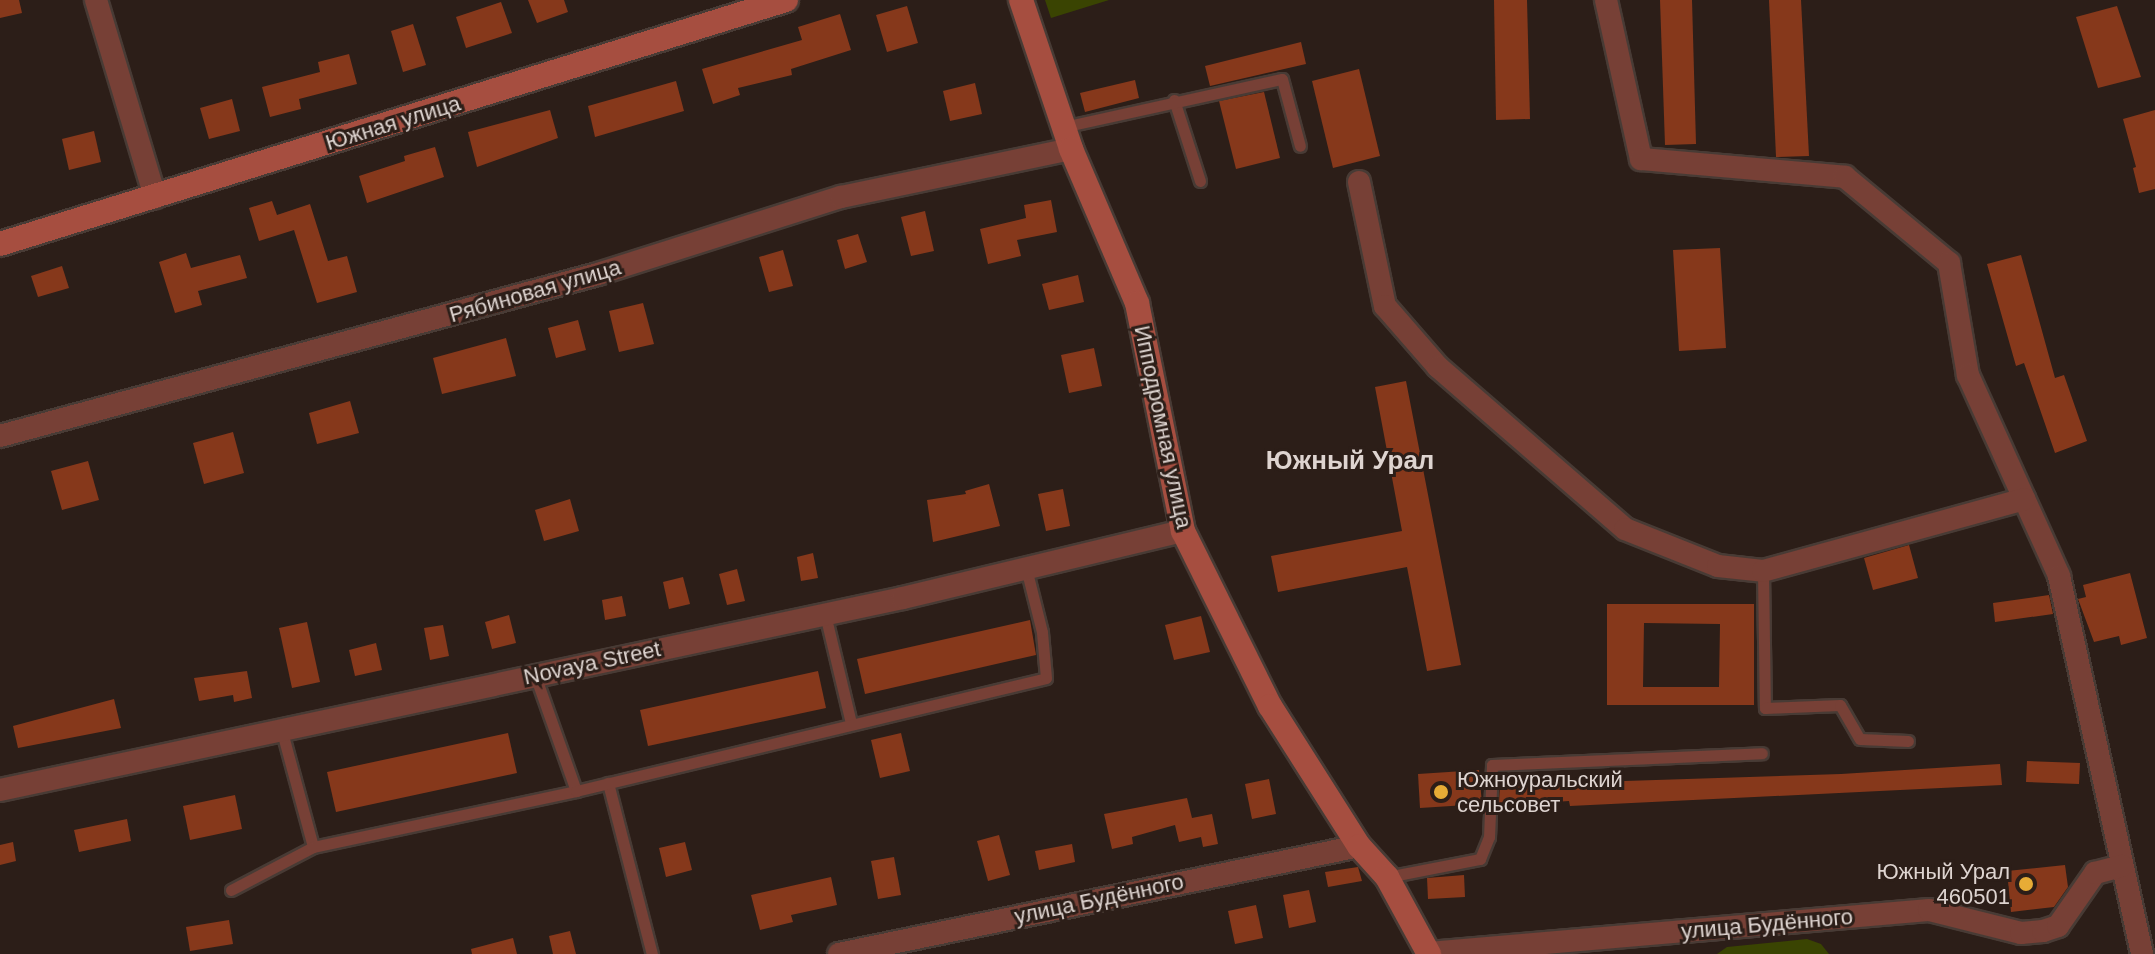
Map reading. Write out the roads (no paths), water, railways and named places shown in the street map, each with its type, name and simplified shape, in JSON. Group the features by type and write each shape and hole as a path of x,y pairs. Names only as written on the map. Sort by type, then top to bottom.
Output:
{"street":[{"path":"96,0 155,197"},
{"name":"Южная улица","path":"0,244 786,0"},
{"name":"Ипподромная улица","path":"1021,0 1067,138 1137,303 1183,531 1270,706 1359,846 1387,877 1429,954"},
{"path":"1606,0 1641,159 1845,177 1949,263 1968,375 2059,576 2142,954"},
{"name":"Рябиновая улица","path":"0,436 598,274 841,197 1067,138"},
{"path":"1359,182 1385,306 1438,367 1625,529 1718,566 1763,571 2024,499"},
{"name":"Novaya Street","path":"0,790 825,614 1183,531"},
{"name":"улица Будённого","path":"839,954 1359,846"},
{"name":"улица Будённого","path":"1429,954 1929,910 2021,933 2032,932 2058,926 2095,873 2122,866"}],"lane":[{"path":"1067,138 1174,100 1282,79 1300,146"},
{"path":"1174,100 1200,181"},
{"path":"231,890 313,847 576,791 1046,678 1042,632 1026,568"},
{"path":"1763,571 1765,708 1840,705 1860,739 1908,741"},
{"path":"825,614 851,723"},
{"path":"535,675 576,791"},
{"path":"281,728 313,847"},
{"path":"1387,877 1480,859 1489,837 1492,765 1762,753"},
{"path":"608,783 652,954"}],"place":[{"name":"Южноуральский сельсовет","path":"1441,792"},
{"name":"Южный Урал 460501","path":"2026,884"}],"district":[{"name":"Южный Урал","path":"1350,461"}]}
